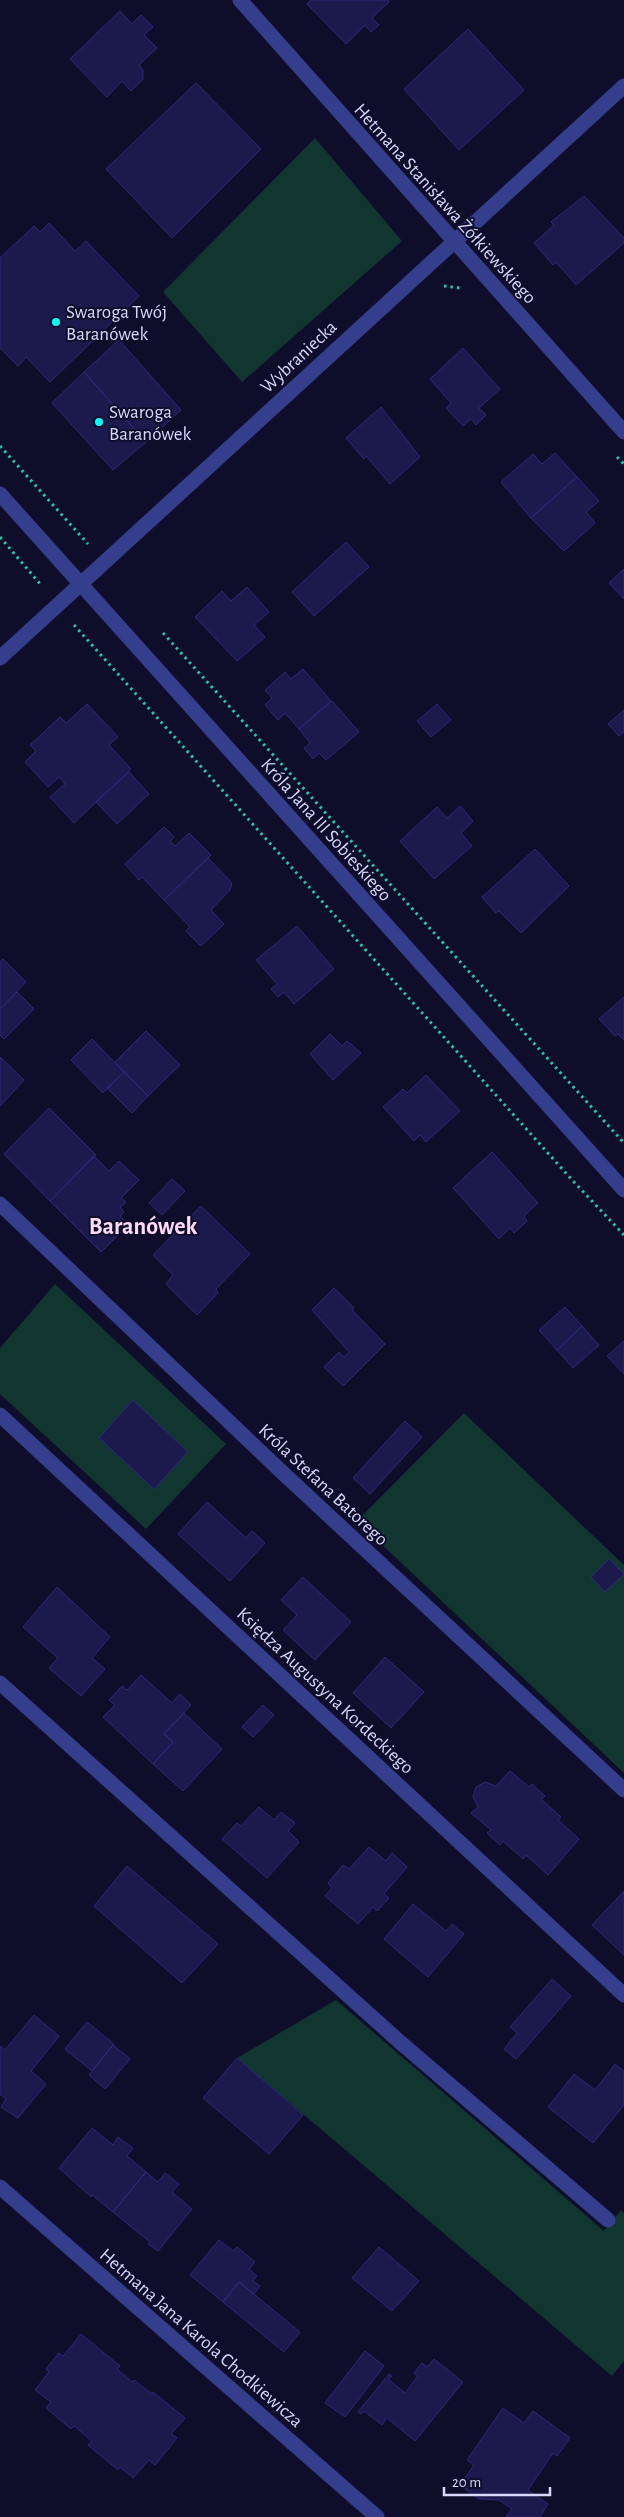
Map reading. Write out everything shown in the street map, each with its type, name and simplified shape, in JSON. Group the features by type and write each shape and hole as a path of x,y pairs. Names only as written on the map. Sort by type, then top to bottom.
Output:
{"street":[{"name":"Hetmana Stanisława Żółkiewskiego","path":"240,0 624,432"},
{"name":"Wybraniecka","path":"0,658 624,86"},
{"name":"Króla Jana III Sobieskiego","path":"0,494 624,1190"},
{"name":"Króla Stefana Batorego","path":"0,1204 284,1474 624,1790"},
{"name":"Księdza Augustyna Kordeckiego","path":"0,1414 624,1995"},
{"path":"0,1683 394,2036 608,2220"},
{"name":"Hetmana Jana Karola Chodkiewicza","path":"0,2187 374,2516"}],"path":[{"path":"436,289 442,286 457,286 462,290"},
{"path":"0,446 88,544"},
{"path":"0,537 34,575"},
{"path":"162,632 624,1143"},
{"path":"83,636 572,1181 624,1235"}],"green space":[{"path":"315,138 402,241 242,382 163,292"},
{"path":"55,1284 226,1444 146,1529 0,1394 0,1348"},
{"path":"464,1413 624,1565 624,1773 357,1521"},
{"path":"336,2000 604,2231 621,2210 624,2213 624,2361 612,2376 237,2058"}],"building":[{"path":"311,0 388,0 389,2 372,18 379,25 371,32 365,25 346,44 307,4"},
{"path":"120,11 132,24 141,15 153,27 144,35 157,48 139,65 143,70 143,79 131,91 122,81 107,97 70,59"},
{"path":"468,29 524,90 459,150 404,89"},
{"path":"196,83 261,149 172,238 106,169"},
{"path":"584,196 624,238 624,243 576,285 556,262 553,265 534,243 554,225 551,222"},
{"name":"Swaroga Twój Baranówek","path":"49,223 75,251 86,241 139,296 50,382 26,357 18,366 0,348 0,258 34,226 40,232"},
{"path":"119,340 181,410 146,442 84,372"},
{"path":"463,348 500,389 479,408 486,415 476,425 471,419 463,426 446,408 451,403 430,379"},
{"name":"Swaroga Baranówek","path":"84,372 146,442 113,470 52,403"},
{"path":"381,407 420,457 390,484 366,456 364,459 346,438"},
{"path":"555,453 577,477 531,518 501,482 533,454 542,464"},
{"path":"577,477 599,501 586,512 595,523 564,551 531,518"},
{"path":"346,542 369,567 314,616 292,592"},
{"path":"624,569 624,599 609,583"},
{"path":"247,587 269,612 254,625 265,637 237,661 195,617 222,591 231,601"},
{"path":"303,669 331,701 299,729 285,713 278,720 265,705 272,698 265,690 285,672 291,679"},
{"path":"332,701 359,732 326,760 319,753 313,759 304,748 310,743 299,729"},
{"path":"87,704 118,737 109,745 131,769 74,823 50,797 65,784 59,777 48,787 25,762 36,751 30,745 60,717 66,723"},
{"path":"437,704 451,720 431,737 417,721"},
{"path":"624,710 624,732 619,736 608,724"},
{"path":"129,772 149,794 117,824 96,802"},
{"path":"460,806 473,821 461,833 472,846 434,879 400,841 437,807 447,818"},
{"path":"164,827 174,837 170,841 175,846 189,833 211,855 164,900 142,877 139,880 125,864"},
{"path":"535,849 569,886 521,933 499,911 496,913 482,897"},
{"path":"208,858 232,883 230,890 211,910 224,924 201,946 186,931 190,927 164,900"},
{"path":"297,926 334,969 294,1004 284,992 278,997 271,989 277,984 256,960"},
{"path":"3,959 26,982 0,1009 0,962"},
{"path":"17,992 34,1009 4,1039 0,1035 0,1009"},
{"path":"624,997 624,1040 618,1034 615,1036 599,1019"},
{"path":"146,1031 180,1065 148,1096 115,1062"},
{"path":"330,1034 342,1046 347,1041 361,1053 333,1080 310,1054"},
{"path":"92,1039 124,1072 103,1093 71,1060"},
{"path":"0,1057 24,1080 0,1106"},
{"path":"124,1072 148,1096 132,1113 107,1088"},
{"path":"426,1075 460,1111 426,1142 420,1135 414,1141 383,1107 403,1089 407,1093"},
{"path":"49,1108 96,1155 50,1201 4,1154"},
{"path":"492,1152 538,1203 524,1216 527,1221 514,1233 510,1228 499,1239 453,1188"},
{"path":"94,1156 109,1171 119,1161 139,1180 121,1198 126,1202 120,1207 124,1212 120,1216 128,1225 101,1252 50,1201"},
{"path":"172,1179 185,1191 162,1215 149,1203"},
{"path":"201,1206 250,1254 216,1289 218,1293 197,1315 166,1284 173,1275 153,1255"},
{"path":"334,1288 354,1308 352,1310 385,1344 343,1386 324,1367 339,1352 344,1357 349,1352 312,1310"},
{"path":"565,1307 582,1326 557,1350 539,1330"},
{"path":"582,1326 599,1345 573,1368 557,1350"},
{"path":"624,1341 624,1374 607,1356"},
{"path":"133,1400 188,1452 154,1489 99,1438"},
{"path":"405,1421 422,1437 370,1494 353,1478"},
{"path":"207,1502 246,1538 252,1531 265,1543 230,1581 178,1534"},
{"path":"609,1559 624,1574 605,1592 591,1577"},
{"path":"303,1577 351,1622 315,1660 283,1630 297,1615 281,1600"},
{"path":"57,1587 110,1637 92,1658 105,1669 81,1696 49,1668 58,1658 23,1627"},
{"path":"385,1657 424,1692 391,1728 353,1693"},
{"path":"141,1675 172,1703 180,1694 191,1705 164,1734 173,1742 153,1764 103,1717 115,1705 109,1700 122,1686 127,1690"},
{"path":"263,1705 274,1715 253,1737 242,1727"},
{"path":"184,1713 222,1749 183,1791 153,1764 173,1742 164,1734"},
{"path":"510,1771 529,1787 532,1784 545,1796 541,1799 561,1817 558,1820 579,1839 548,1875 526,1855 523,1859 503,1841 500,1845 487,1833 491,1830 471,1813 478,1807 473,1797 476,1787 485,1782 496,1786"},
{"path":"259,1807 274,1820 281,1812 295,1823 288,1831 299,1842 267,1878 222,1839 237,1823 241,1826"},
{"path":"369,1847 386,1861 392,1853 407,1867 384,1894 389,1898 377,1911 373,1907 358,1924 325,1896 332,1888 328,1883 343,1865 349,1869"},
{"path":"127,1866 218,1944 182,1983 94,1906"},
{"path":"624,1891 624,1955 592,1925"},
{"path":"413,1904 446,1931 452,1924 464,1934 428,1977 384,1939"},
{"path":"552,1979 571,1996 516,2059 504,2049 517,2033 510,2027"},
{"path":"34,2015 59,2036 31,2071 46,2084 18,2118 1,2107 6,2099 0,2094 0,2046 5,2050"},
{"path":"87,2022 114,2044 92,2071 65,2049"},
{"path":"113,2045 130,2059 105,2089 89,2075"},
{"path":"237,2058 303,2115 269,2154 203,2098"},
{"path":"615,2064 624,2071 624,2105 593,2143 548,2107 574,2074 595,2090"},
{"path":"92,2128 113,2145 118,2137 133,2148 127,2156 146,2172 113,2212 92,2195 91,2197 59,2168"},
{"path":"146,2172 158,2182 165,2173 179,2184 172,2192 192,2209 158,2251 148,2244 150,2242 113,2212"},
{"path":"219,2240 233,2251 237,2247 255,2262 249,2269 257,2276 253,2281 260,2286 254,2294 239,2282 223,2302 190,2275"},
{"path":"379,2247 419,2281 392,2311 352,2278"},
{"path":"239,2282 300,2332 284,2352 223,2302"},
{"path":"81,2334 120,2366 117,2369 132,2382 134,2380 152,2394 153,2392 185,2418 171,2434 177,2438 155,2465 149,2460 133,2478 120,2467 118,2470 88,2445 92,2441 74,2426 71,2429 46,2408 51,2402 35,2390 49,2372 46,2369 59,2353 63,2356"},
{"path":"365,2351 384,2366 345,2417 325,2403"},
{"path":"434,2359 463,2382 415,2441 387,2418 382,2425 364,2411 361,2414 358,2412 389,2374 392,2376 388,2379 405,2393 418,2376 414,2373 422,2363 427,2367"},
{"path":"503,2408 524,2423 533,2411 570,2438 557,2456 553,2453 528,2490 548,2504 540,2517 506,2517 512,2509 499,2500 479,2499 460,2485 474,2465 467,2460"}],"place":[{"name":"Swaroga Twój Baranówek","path":"56,322"},
{"name":"Swaroga Baranówek","path":"99,422"}],"district":[{"name":"Baranówek","path":"143,1226"}]}
